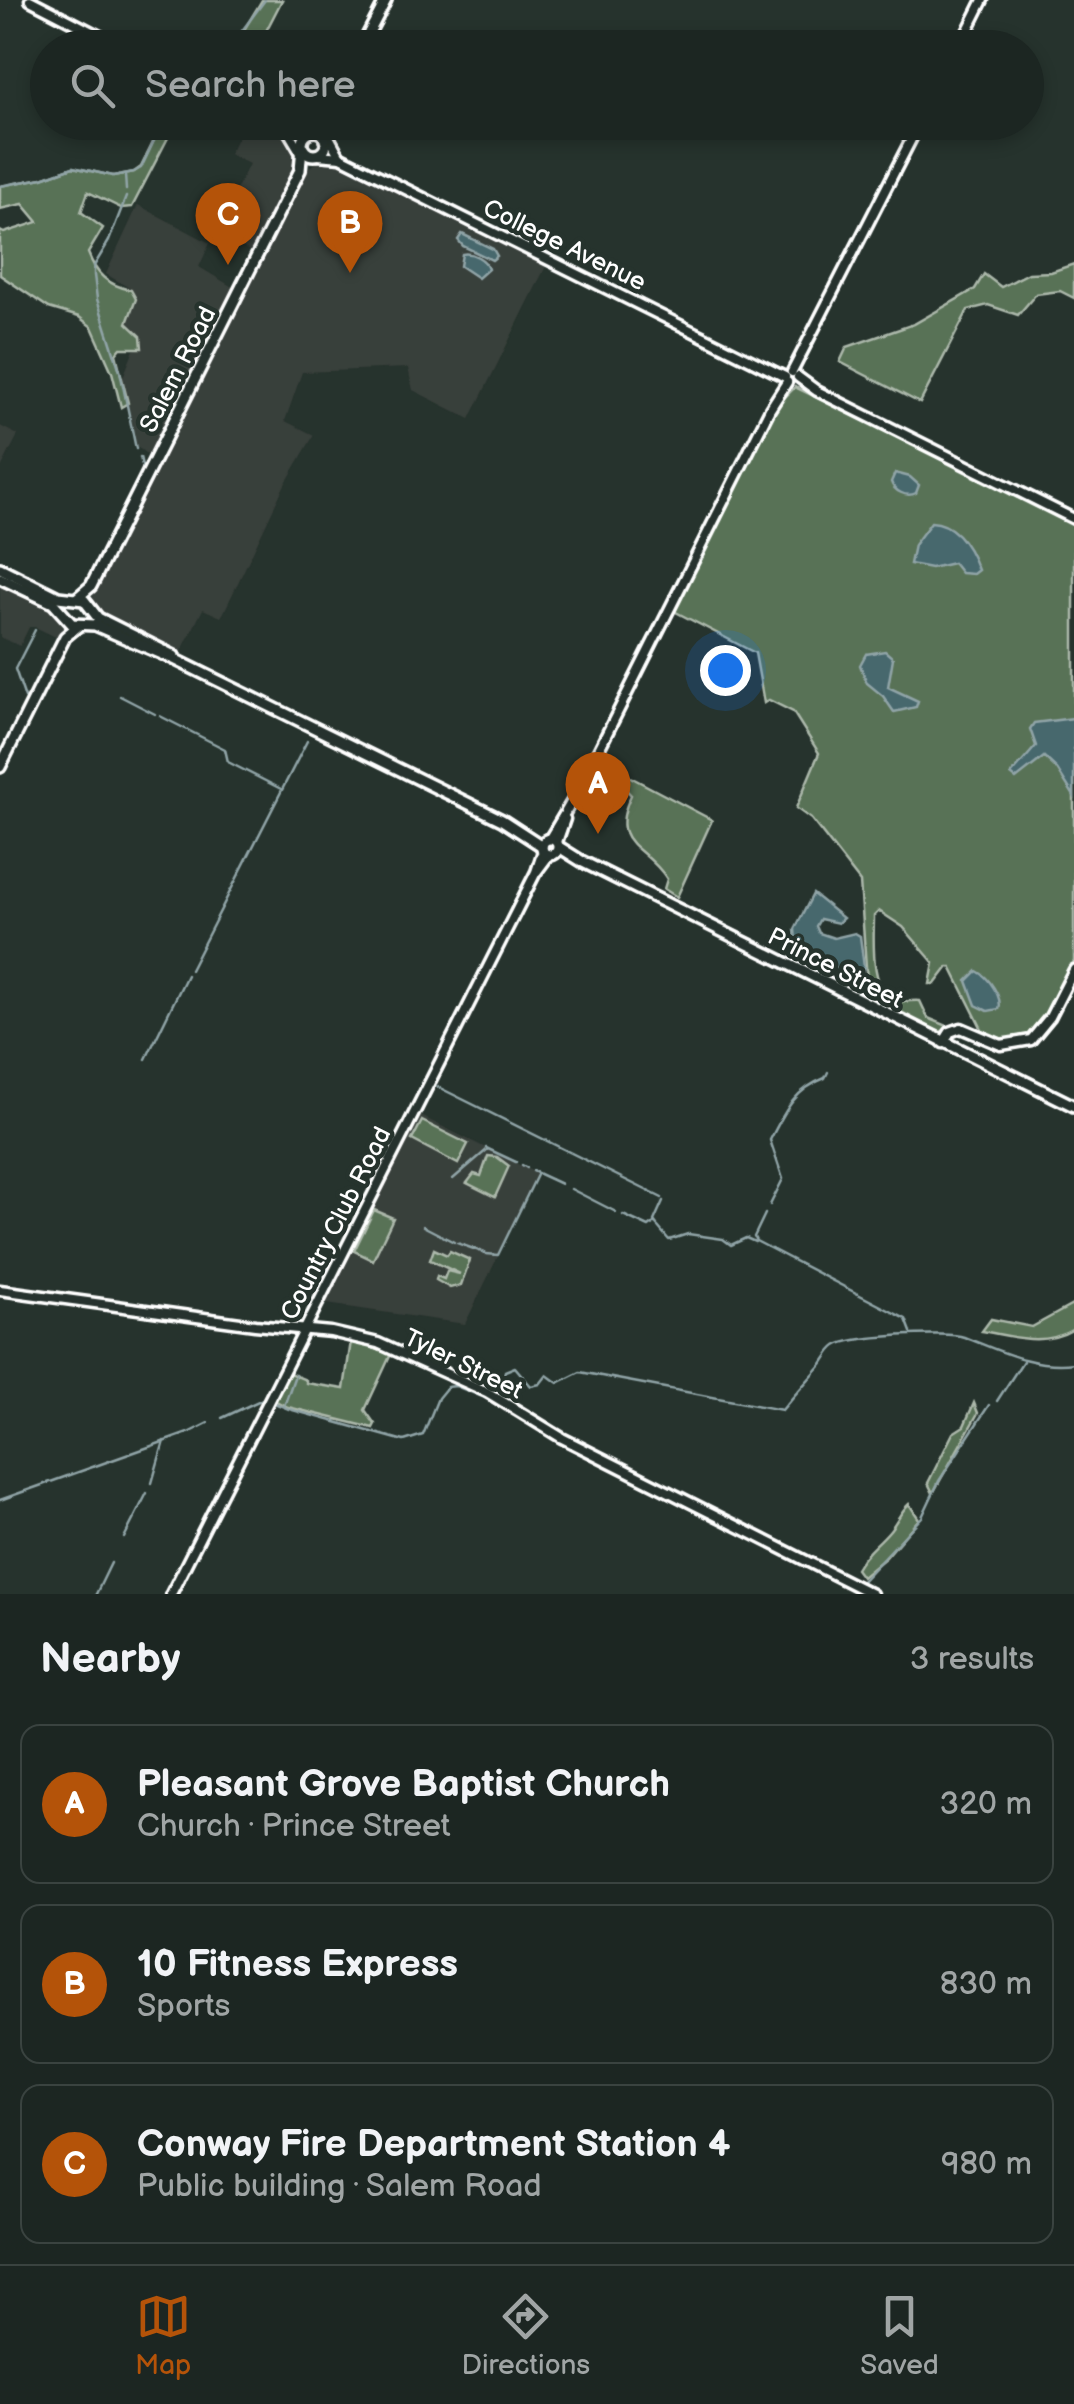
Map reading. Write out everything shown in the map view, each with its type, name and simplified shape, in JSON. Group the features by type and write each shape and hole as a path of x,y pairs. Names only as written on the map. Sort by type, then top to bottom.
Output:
{"main road":[{"path":"371,30 386,0"},
{"path":"303,140 302,148 307,153 320,155"},
{"name":"Salem Road","path":"81,624 90,616 91,586 302,170 325,148 323,140"},
{"name":"Salem Road","path":"302,148 302,170"},
{"path":"0,568 33,584"},
{"path":"0,767 64,637 65,616 74,599 13,578 2,579"},
{"path":"2,579 53,603 65,616"},
{"name":"Salem Road","path":"74,599 91,586"},
{"name":"Prince Street","path":"74,599 90,607 98,618 1074,1106"},
{"name":"Prince Street","path":"65,616 173,656"},
{"path":"64,637 81,624"}],"street":[{"path":"30,0 88,30"},
{"path":"968,30 983,0"},
{"path":"295,140 302,148"},
{"name":"College Avenue","path":"328,140 340,156"},
{"name":"Country Club Road","path":"171,1594 911,140"},
{"name":"College Avenue","path":"320,155 340,156 1074,520"},
{"path":"942,1043 950,1032 962,1028 1001,1045 1031,1040 1050,1016 1074,970"},
{"name":"Tyler Street","path":"0,1290 303,1328 378,1344 487,1392 562,1438 872,1594"}],"shaded area":[{"path":"236,140 294,140 299,151 296,171 254,253 215,233 249,164 229,154"},
{"path":"326,158 338,160 548,262 470,419 413,390 408,368 302,372 285,421 314,435 284,486 221,617 203,609 180,654 101,617 93,595 289,200 309,167"},
{"path":"138,205 210,243 199,267 234,288 149,456 136,446 123,377 134,350 143,347 141,335 128,323 137,299 131,289 106,274"},
{"path":"0,426 18,435 0,470"},
{"path":"0,583 56,611 63,628 60,639 35,627 29,627 20,646 0,637"},
{"path":"419,1115 538,1174 465,1324 320,1303"}],"green space":[{"path":"262,0 282,0 267,30 244,30"},
{"path":"154,140 167,140 132,207 121,208 88,192 81,212 103,228 88,253 95,267 109,282 131,290 136,299 127,323 141,336 142,348 121,348 116,354 128,403 121,407 112,372 92,327 79,317 49,308 0,275 0,231 38,222 23,204 0,209 0,186 73,167 113,176 141,167"},
{"path":"1074,264 1074,298 1060,291 1036,294 1018,315 988,305 968,310 920,403 840,362 847,347 914,324 975,289 984,274 1001,287 1029,273 1051,272"},
{"path":"795,387 1074,520 1074,961 1038,1030 1023,1040 985,1035 951,967 935,984 930,984 934,963 903,927 879,911 874,916 874,950 881,986 895,1000 920,1001 928,1018 950,1027 940,1032 868,995 860,882 811,819 796,808 819,753 793,712 769,700 764,703 755,653 672,610 773,409"},
{"path":"598,760 712,820 677,897 664,889 667,879 626,835 623,825 631,795 621,784 593,770"},
{"path":"422,1121 468,1144 458,1164 412,1140"},
{"path":"488,1156 509,1166 495,1197 467,1183 474,1174 481,1176"},
{"path":"374,1210 393,1218 373,1260 354,1251"},
{"path":"434,1249 470,1260 461,1285 450,1288 436,1280 437,1276 444,1279 447,1271 460,1274 430,1260"},
{"path":"1074,1304 1074,1329 1063,1335 1029,1339 982,1331 991,1319 1032,1327"},
{"path":"351,1341 391,1354 365,1410 375,1424 373,1428 288,1407 272,1399 287,1372 306,1383 344,1389"},
{"path":"974,1403 978,1413 933,1493 928,1483 953,1433 964,1426"},
{"path":"909,1504 919,1519 886,1557 862,1577 856,1569"}],"water":[{"path":"462,234 493,249 497,256 492,260 463,246 458,240"},
{"path":"462,254 478,257 488,269 478,278 460,266"},
{"path":"895,473 910,477 919,485 916,493 904,494 895,488 891,482"},
{"path":"931,522 955,532 978,570 973,574 961,573 953,563 931,568 910,564 914,545"},
{"path":"885,651 893,658 888,687 918,701 916,707 894,712 867,683 860,665 866,654"},
{"path":"1074,718 1074,796 1044,757 1016,779 1011,775 1036,746 1030,729 1034,723"},
{"path":"813,894 843,918 838,923 820,919 816,926 819,933 834,938 855,933 860,936 864,967 861,976 847,974 796,941 795,929"},
{"path":"977,971 994,988 999,1009 988,1011 976,1005 967,981"}],"waterway":[{"path":"242,30 265,0"},
{"path":"0,186 73,167 113,176 134,172 141,168 154,140"},
{"path":"125,175 126,190"},
{"path":"126,197 109,241 94,266 94,275 136,449"},
{"path":"114,530 143,470 140,457"},
{"path":"91,575 110,536"},
{"path":"25,698 15,669 35,630"},
{"path":"120,696 155,714"},
{"path":"160,716 225,749 228,762 281,789"},
{"path":"190,970 307,741"},
{"path":"146,1059 187,975"},
{"path":"770,1205 783,1179 770,1140 792,1103 828,1072"},
{"path":"434,1085 662,1198"},
{"path":"486,1148 516,1162"},
{"path":"453,1179 488,1149"},
{"path":"522,1165 527,1168"},
{"path":"533,1171 561,1184"},
{"path":"486,1254 498,1255 538,1173"},
{"path":"571,1189 616,1212"},
{"path":"657,1225 654,1221 663,1201"},
{"path":"765,1214 754,1237 756,1241 906,1319 911,1332"},
{"path":"623,1215 649,1227 654,1223"},
{"path":"423,1226 454,1242"},
{"path":"658,1227 669,1240 688,1234 723,1239 731,1245 746,1238 755,1242"},
{"path":"457,1243 485,1253"},
{"path":"499,1393 505,1371 515,1367 531,1386 540,1384 547,1375 558,1383 580,1372 782,1410 836,1346 899,1335 954,1335 1031,1361 1074,1363"},
{"path":"997,1401 1023,1361"},
{"path":"284,1406 295,1375"},
{"path":"272,1402 404,1441 423,1435 438,1398 447,1387 456,1386 495,1402"},
{"path":"222,1418 265,1398"},
{"path":"860,1583 922,1517 939,1481 989,1405"},
{"path":"0,1500 208,1423"},
{"path":"152,1483 164,1441"},
{"path":"124,1538 147,1493"},
{"path":"96,1594 111,1563"}],"place":[{"name":"Conway Fire Department Station 4","path":"228,265"},
{"name":"10 Fitness Express","path":"350,273"},
{"name":"Pleasant Grove Baptist Church","path":"598,834"}]}
